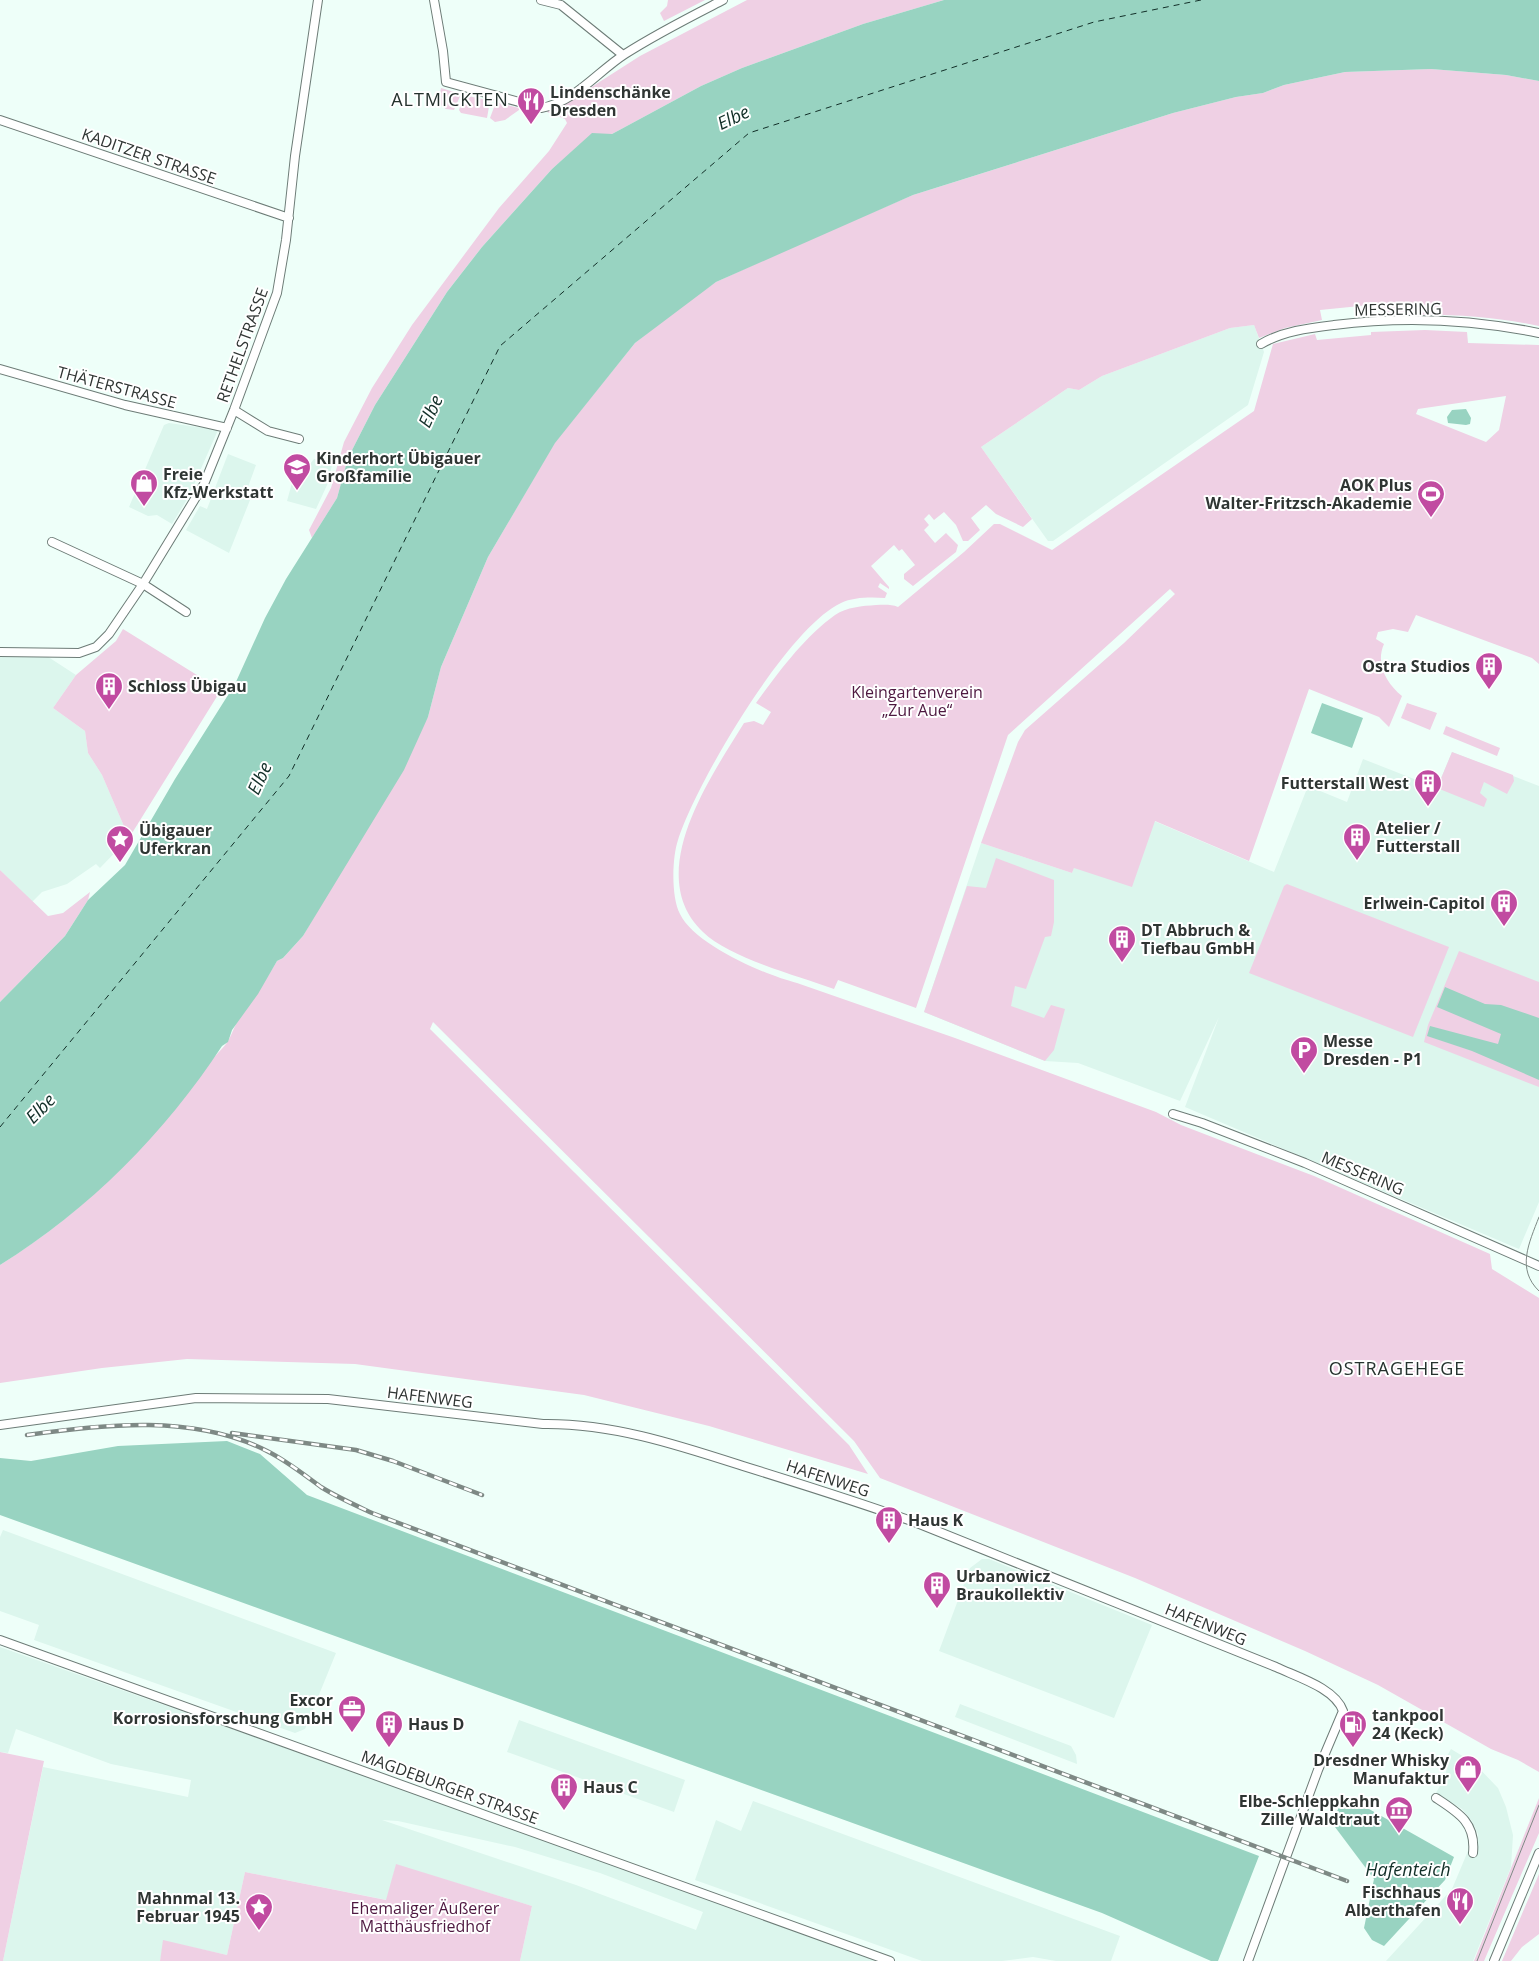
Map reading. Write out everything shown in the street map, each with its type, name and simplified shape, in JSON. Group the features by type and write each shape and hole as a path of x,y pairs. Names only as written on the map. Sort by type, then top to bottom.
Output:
{"street":[{"name":"RETHELSTRASSE","path":"0,652 79,653 96,647 110,634 204,484 234,410 276,293 318,0"},
{"path":"434,0 443,51 446,82 541,108 552,106 576,92 623,55 723,0"},
{"path":"541,0 561,5 623,55"},
{"name":"KADITZER STRASSE","path":"0,120 288,218"},
{"name":"MESSERING","path":"1261,344 1271,338 1292,332 1364,321 1419,319 1499,325 1539,333"},
{"name":"THÄTERSTRASSE","path":"0,369 152,412 227,428"},
{"path":"234,410 268,430 299,440"},
{"path":"52,542 143,584 186,612"},
{"name":"MESSERING","path":"1173,1114 1235,1135 1313,1166 1539,1266"},
{"name":"HAFENWEG","path":"0,1424 196,1398 328,1399 543,1424 570,1424 608,1428 698,1452 880,1510 1276,1667 1316,1686 1340,1701 1343,1711 1318,1770 1248,1961"},
{"name":"MAGDEBURGER STRASSE","path":"0,1640 890,1961"},
{"path":"1436,1798 1459,1813 1470,1827 1474,1841 1473,1853"},
{"path":"1494,1961 1539,1854"}],"shaded area":[{"path":"1254,325 1264,352 1248,405 1053,541 1048,541 981,447 1068,388 1079,390 1102,376 1230,328"},
{"path":"169,423 218,430 189,496 172,524 157,515 148,516 129,507 164,425"},
{"path":"228,454 256,465 244,498 250,500 229,553 186,530 200,506 207,509"},
{"path":"314,459 329,460 332,465 328,483 316,509 287,501 298,461 310,464"},
{"path":"39,651 76,675 53,708 85,731 88,753 102,775 129,838 100,868 96,864 67,884 42,892 32,902 0,870 0,652"},
{"path":"1452,752 1539,786 1539,1202 1519,1249 1185,1107 1219,1017 1180,1101 1078,1063 1045,1061 924,1012 981,843 1072,873 1084,842 1140,815 1274,872 1308,786 1347,802 1363,759 1437,788"},
{"path":"3,1530 336,1653 305,1729 295,1733 34,1640 39,1625 0,1611 0,1537"},
{"path":"982,1559 989,1559 1152,1625 1114,1718 939,1651 970,1568"},
{"path":"0,1647 599,1859 878,1961 520,1961 532,1906 396,1865 387,1900 245,1872 227,1955 164,1941 160,1961 3,1961 43,1767 188,1797 191,1780 111,1764 16,1729 8,1753 0,1752","holes":["382,1820 398,1821 515,1847 600,1873 703,1912 696,1930 576,1885"]},
{"path":"960,1704 1071,1746 1076,1755 1077,1764 955,1717"},
{"path":"519,1720 685,1780 674,1812 507,1752"},
{"path":"1451,1749 1474,1763 1498,1788 1506,1807 1513,1835 1511,1867 1473,1961 1386,1961 1452,1889 1468,1851 1478,1854 1478,1834 1472,1821 1462,1809 1436,1793 1446,1775 1447,1756"},
{"path":"753,1801 1120,1936 1111,1961 1056,1961 1033,1957 1002,1961 922,1961 695,1880 716,1820 741,1831"}],"green space":[{"path":"668,0 705,0 664,21 660,13 667,6"},
{"path":"747,0 944,0 863,24 742,68 701,86 612,134 592,134 552,169 482,247 447,292 375,405 348,458 337,498 312,538 309,530 331,488 344,442 372,388 412,325 499,208 549,151 567,123 565,119 547,112 548,110 565,104 640,56"},
{"path":"1431,69 1506,75 1539,81 1539,326 1500,319 1461,316 1382,316 1380,304 1320,310 1322,320 1285,328 1259,338 1254,325 1230,328 1102,376 1079,390 1068,388 981,447 1032,519 1023,527 996,514 986,505 971,518 980,530 968,541 963,541 956,525 944,512 934,520 929,514 924,519 929,525 924,530 935,543 946,533 958,545 956,552 913,586 904,579 904,574 915,565 902,549 899,551 894,545 871,566 889,587 889,589 880,583 878,587 887,593 885,598 857,599 841,603 819,618 795,643 770,674 723,747 703,782 688,814 676,848 674,888 677,907 688,926 715,947 750,966 955,1038 1156,1112 1181,1125 1314,1176 1490,1254 1492,1269 1539,1298 1539,1772 1518,1760 1491,1749 1378,1685 1305,1651 1135,1578 880,1478 854,1441 433,1022 430,1029 849,1445 868,1474 709,1426 584,1395 355,1364 187,1359 102,1368 0,1383 0,1265 61,1222 89,1198 116,1174 166,1120 213,1058 226,1044 236,1024 277,961 283,958 303,936 428,717 441,667 488,557 555,442 635,343 681,306 716,282 913,195 1173,113 1236,97 1263,93 1284,85 1345,72"},
{"path":"441,88 461,94 454,110 446,109 438,103"},
{"path":"464,95 490,101 487,118 461,113 459,110"},
{"path":"496,102 519,108 519,110 505,120 495,122 490,118"},
{"name":"Kleingartenverein „Zur Aue“","path":"1425,330 1467,332 1468,343 1539,345 1539,664 1532,658 1416,615 1408,632 1393,629 1378,632 1376,639 1384,644 1381,659 1384,673 1387,680 1402,696 1389,727 1379,717 1309,689 1249,861 1155,821 1132,887 1074,868 1072,873 981,843 1018,742 1025,730 1124,643 1175,594 1170,589 1008,735 916,1008 838,980 834,989 765,965 730,950 703,932 686,909 679,882 680,855 688,826 715,770 744,723 754,721 763,725 771,712 756,703 792,656 824,624 840,612 855,607 893,605 898,607 964,552 994,524 1000,524 1052,550 1254,411 1273,344 1315,334 1317,340 1371,335 1371,332","holes":["1506,396 1499,430 1486,442 1416,414 1418,409"]},
{"path":"123,629 221,690 129,838 102,775 88,753 85,731 53,708 76,675 116,641"},
{"path":"1407,703 1437,713 1430,730 1401,718"},
{"path":"1446,726 1500,748 1497,756 1443,734"},
{"path":"1452,752 1513,775 1514,781 1507,794 1484,782 1480,793 1487,799 1484,807 1437,788"},
{"path":"996,858 1054,880 1054,922 1051,936 1045,937 1026,989 1015,986 1011,1006 1044,1018 1051,1005 1065,1009 1054,1050 1045,1061 924,1012 967,886 986,888"},
{"path":"0,870 48,916 63,913 90,892 88,900 65,936 0,1002"},
{"path":"1287,884 1449,947 1413,1037 1249,973 1284,886"},
{"path":"1459,951 1539,982 1539,1087 1424,1042 1428,1025"},
{"path":"0,1752 44,1761 3,1961 0,1961"},
{"path":"1539,1798 1539,1833 1484,1961 1474,1961"},
{"name":"Ehemaliger Äußerer Matthäusfriedhof","path":"396,1864 532,1906 520,1961 160,1961 163,1940 227,1955 245,1872 386,1900"},
{"path":"1539,1874 1539,1934 1522,1947 1511,1961 1502,1961"}],"water":[{"name":"Elbe","path":"944,0 1539,0 1539,81 1506,75 1431,69 1345,72 1173,113 913,195 716,282 635,343 555,443 488,557 441,667 428,717 404,770 303,936 283,958 277,961 258,994 232,1030 228,1042 222,1046 176,1109 150,1139 123,1168 64,1220 0,1265 0,1002 65,936 88,900 125,865 175,779 235,684 265,618 286,579 337,498 348,458 375,405 447,292 482,247 552,169 592,133 612,134 701,86 742,68 863,24"},
{"path":"1466,409 1471,418 1470,424 1448,423 1447,417 1452,410"},
{"path":"1322,703 1363,718 1352,748 1311,733"},
{"path":"1445,987 1485,1004 1501,1005 1539,1018 1539,1080 1472,1051 1427,1036 1430,1026 1498,1044 1501,1034 1437,1007"},
{"path":"227,1441 260,1454 307,1495 1259,1856 1218,1961 1211,1961 1102,1913 0,1515 0,1458 31,1461 118,1446"},
{"name":"Hafenteich","path":"1353,1800 1454,1857 1445,1880 1384,1946 1372,1940 1364,1928 1374,1879 1335,1827 1338,1809 1344,1802"}],"ferry route":[{"path":"0,1127 289,776 500,346 749,133 1094,22 1201,0"}],"tram line":[{"path":"1539,1217 1529,1246 1526,1265 1532,1283 1539,1291"},
{"path":"1477,1961 1539,1805"}],"railway":[{"path":"27,1435 118,1425 149,1425 210,1431 239,1439 267,1451 288,1463 327,1491 372,1513 1347,1881"},
{"path":"232,1433 356,1450 393,1461 482,1495"}],"place":[{"name":"Lindenschänke Dresden","path":"531,125"},
{"name":"Kinderhort Übigauer Großfamilie","path":"297,491"},
{"name":"Freie Kfz-Werkstatt","path":"144,507"},
{"name":"AOK Plus Walter-Fritzsch-Akademie","path":"1431,518"},
{"name":"Ostra Studios","path":"1489,690"},
{"name":"Schloss Übigau","path":"109,710"},
{"name":"Futterstall West","path":"1428,807"},
{"name":"Atelier / Futterstall","path":"1357,861"},
{"name":"Übigauer Uferkran","path":"120,863"},
{"name":"Erlwein-Capitol","path":"1504,927"},
{"name":"DT Abbruch & Tiefbau GmbH","path":"1122,963"},
{"name":"Messe Dresden - P1","path":"1304,1074"},
{"name":"Haus K","path":"889,1544"},
{"name":"Urbanowicz Braukollektiv","path":"937,1609"},
{"name":"Excor Korrosionsforschung GmbH","path":"352,1733"},
{"name":"Haus D","path":"389,1748"},
{"name":"tankpool 24 (Keck)","path":"1353,1748"},
{"name":"Dresdner Whisky Manufaktur","path":"1468,1793"},
{"name":"Haus C","path":"564,1811"},
{"name":"Elbe-Schleppkahn Zille Waldtraut","path":"1399,1834"},
{"name":"Fischhaus Alberthafen","path":"1460,1925"},
{"name":"Mahnmal 13. Februar 1945","path":"259,1931"}],"district":[{"name":"ALTMICKTEN","path":"450,99"},
{"name":"OSTRAGEHEGE","path":"1397,1368"}]}
